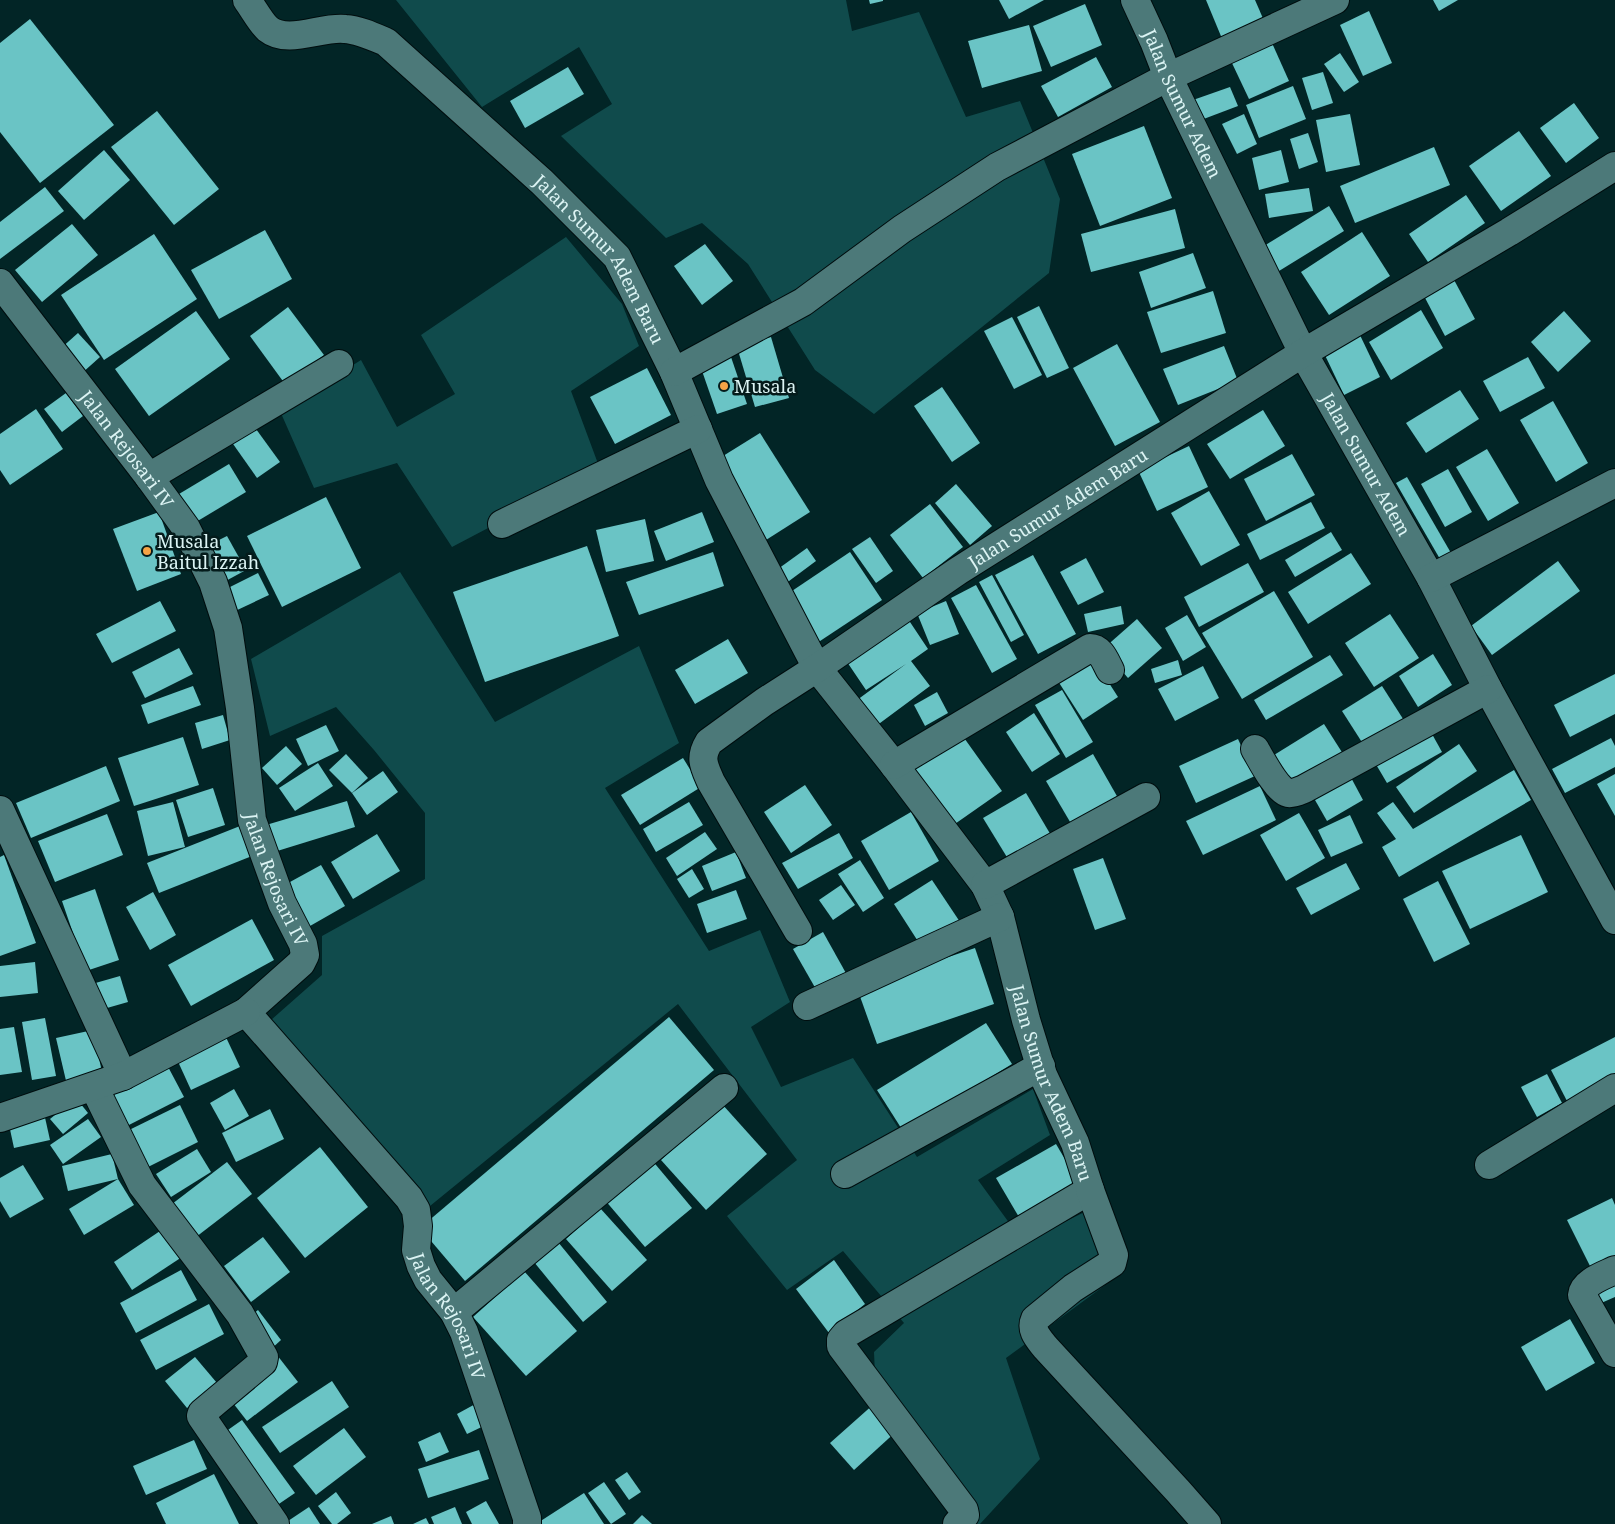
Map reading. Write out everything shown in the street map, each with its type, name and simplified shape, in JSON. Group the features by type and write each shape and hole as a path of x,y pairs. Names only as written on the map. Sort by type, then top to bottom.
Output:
{"street":[{"name":"Jalan Sumur Adem Baru","path":"247,0 268,28 280,35 300,35 342,28 363,32 386,42 542,182 617,257 674,372 719,480 817,668 894,764 985,885 1000,917 1026,1020 1040,1066 1075,1143 1090,1190 846,1334 841,1340 841,1346 964,1510 965,1515 957,1524"},
{"name":"Jalan Sumur Adem","path":"1135,0 1168,77 1303,353 1431,578 1488,690 1615,920"},
{"path":"674,372 803,302 902,229 997,167 1168,77 1335,0"},
{"name":"Jalan Sumur Adem Baru","path":"817,668 958,571 1303,353 1501,237 1615,166"},
{"name":"Jalan Rejosari IV","path":"0,283 186,528 213,582 228,628 240,708 252,820 282,903 303,944 305,955 301,962 246,1012 409,1198 416,1210 418,1226 416,1250 420,1266 428,1280 454,1312 464,1332 527,1518 527,1524"},
{"path":"149,477 339,364"},
{"path":"502,524 698,429"},
{"path":"1431,578 1615,483"},
{"path":"894,764 1090,648 1099,651 1110,670"},
{"path":"798,931 711,782 703,763 703,751 709,742 721,733 764,702 817,668"},
{"path":"1255,749 1272,778 1286,793 1291,794 1304,789 1488,690"},
{"path":"985,885 1146,797"},
{"path":"0,810 123,1076"},
{"path":"807,1006 1000,917"},
{"path":"0,1118 123,1076 246,1012"},
{"path":"845,1174 1040,1066"},
{"path":"94,1087 142,1185 240,1314 264,1357 264,1362 202,1413 201,1416 275,1524"},
{"path":"454,1312 724,1088"},
{"path":"1489,1165 1615,1088"},
{"path":"1090,1190 1114,1259 1110,1266 1073,1288 1035,1319 1032,1325 1033,1331 1045,1347 1207,1524"},
{"path":"1615,1270 1588,1284 1583,1290 1582,1295 1615,1353"}],"shaded area":[{"path":"396,0 846,0 852,31 919,12 966,117 1020,101 1060,199 1049,273 874,414 815,370 748,264 702,223 666,238 561,136 612,104 579,47 482,107"},
{"path":"566,237 622,304 639,346 571,391 600,469 452,547 397,463 314,488 280,411 361,360 397,427 455,394 421,335"},
{"path":"400,572 495,722 639,646 679,743 605,788 709,951 760,930 790,1002 751,1027 781,1087 853,1058 917,1157 1033,1089 1050,1135 978,1180 1023,1242 1093,1208 1108,1283 1006,1358 1040,1459 980,1524 972,1524 876,1398 874,1352 904,1323 843,1251 787,1290 727,1216 797,1160 678,1004 430,1206 271,1020 322,975 322,936 425,879 425,813 336,707 270,736 251,659"}],"building":[{"path":"869,0 883,0 883,1 870,4"},
{"path":"999,0 1044,0 1009,19"},
{"path":"1206,0 1255,0 1265,23 1223,41"},
{"path":"1433,0 1458,0 1439,11"},
{"path":"1085,4 1102,45 1051,67 1033,26"},
{"path":"1369,11 1392,63 1363,76 1340,25"},
{"path":"30,19 114,125 40,183 0,132 0,43"},
{"path":"1029,25 1042,71 982,88 968,41"},
{"path":"1272,43 1289,81 1249,99 1231,61"},
{"path":"1340,53 1359,82 1344,92 1324,64"},
{"path":"1096,57 1112,87 1058,117 1041,86"},
{"path":"568,67 584,94 525,128 510,101"},
{"path":"1323,72 1333,103 1312,110 1302,78"},
{"path":"1293,86 1306,119 1259,138 1246,105"},
{"path":"1230,87 1238,106 1201,120 1193,100"},
{"path":"1574,103 1599,138 1566,163 1540,128"},
{"path":"157,111 219,189 174,225 111,147"},
{"path":"1244,114 1257,144 1237,154 1222,124"},
{"path":"1350,114 1360,165 1326,172 1316,120"},
{"path":"1144,126 1172,198 1100,226 1072,154"},
{"path":"1519,131 1551,176 1501,211 1469,166"},
{"path":"1308,133 1318,162 1299,169 1290,139"},
{"path":"1434,147 1450,185 1355,223 1340,186"},
{"path":"104,150 130,180 84,220 58,191"},
{"path":"1281,150 1289,182 1259,190 1252,158"},
{"path":"45,187 64,211 0,259 0,222"},
{"path":"1309,188 1313,211 1269,218 1265,194"},
{"path":"1466,195 1485,223 1428,262 1409,234"},
{"path":"1329,206 1344,231 1279,271 1264,246"},
{"path":"1175,209 1185,248 1091,272 1081,234"},
{"path":"72,224 98,255 42,302 15,270"},
{"path":"265,230 292,279 219,319 191,270"},
{"path":"1362,232 1390,276 1329,315 1301,272"},
{"path":"154,234 197,299 104,360 61,295"},
{"path":"705,244 733,281 702,305 674,266"},
{"path":"1193,253 1206,288 1151,308 1139,272"},
{"path":"1453,278 1475,319 1445,336 1423,294"},
{"path":"1213,291 1226,333 1161,353 1147,312"},
{"path":"1039,306 1069,368 1047,378 1017,317"},
{"path":"288,307 324,355 285,384 250,336"},
{"path":"1421,310 1443,348 1391,380 1369,342"},
{"path":"196,311 230,359 149,416 115,369"},
{"path":"1564,311 1591,341 1558,372 1531,342"},
{"path":"1012,317 1042,375 1014,389 984,331"},
{"path":"78,333 100,357 81,374 59,350"},
{"path":"1359,333 1380,377 1344,395 1323,351"},
{"path":"771,337 789,398 755,407 737,347"},
{"path":"1117,344 1160,422 1115,446 1073,368"},
{"path":"1224,346 1238,381 1178,405 1163,369"},
{"name":"Musala","path":"731,357 747,404 717,414 701,368"},
{"path":"1528,357 1545,388 1500,412 1483,381"},
{"path":"647,368 671,415 615,444 590,397"},
{"path":"942,387 980,443 952,462 914,406"},
{"path":"1460,390 1479,419 1426,453 1406,423"},
{"path":"66,393 83,416 62,432 44,409"},
{"path":"1553,401 1588,463 1556,482 1520,420"},
{"path":"36,409 63,449 10,485 0,470 0,434"},
{"path":"1263,410 1285,446 1230,479 1207,444"},
{"path":"248,418 280,462 257,478 226,434"},
{"path":"760,433 810,512 766,540 715,461"},
{"path":"1189,446 1208,487 1157,511 1138,470"},
{"path":"1487,449 1519,503 1488,521 1456,467"},
{"path":"1292,454 1315,495 1266,521 1244,479"},
{"path":"229,464 246,492 191,525 174,497"},
{"path":"1448,469 1472,512 1445,527 1421,484"},
{"path":"1407,477 1451,553 1440,559 1396,483"},
{"path":"956,484 992,526 970,545 935,503"},
{"path":"1209,491 1240,545 1201,566 1171,513"},
{"path":"326,497 361,568 282,607 247,536"},
{"path":"1311,502 1325,528 1260,560 1247,534"},
{"path":"930,504 963,547 923,578 890,535"},
{"name":"Musala Baitul Izzah","path":"159,512 181,574 137,591 113,529"},
{"path":"702,512 714,542 666,561 654,531"},
{"path":"645,519 654,561 606,572 596,530"},
{"path":"1331,532 1342,550 1295,577 1285,560"},
{"path":"227,536 246,570 222,583 203,548"},
{"path":"870,537 893,571 876,583 852,549"},
{"path":"587,546 619,636 485,682 453,592"},
{"path":"807,548 816,561 781,587 771,574"},
{"path":"713,552 724,586 639,615 626,582"},
{"path":"850,552 882,600 814,645 783,597"},
{"path":"1351,553 1371,584 1308,624 1288,592"},
{"path":"1033,555 1076,634 1038,654 995,575"},
{"path":"1086,558 1104,592 1078,605 1060,572"},
{"path":"1558,561 1580,591 1492,655 1471,626"},
{"path":"1248,563 1264,592 1199,627 1184,597"},
{"path":"258,573 269,595 233,612 222,591"},
{"path":"992,575 1024,635 1011,642 979,582"},
{"path":"976,585 1017,659 992,673 951,598"},
{"path":"1274,591 1313,657 1242,699 1202,633"},
{"path":"160,601 176,631 112,663 96,634"},
{"path":"946,601 959,634 930,645 917,613"},
{"path":"1121,606 1124,624 1088,632 1084,614"},
{"path":"1390,614 1419,658 1374,687 1345,643"},
{"path":"1187,615 1206,647 1183,661 1165,628"},
{"path":"906,616 928,649 911,661 930,686 872,729 853,703 906,664 866,690 843,656"},
{"path":"1137,619 1162,648 1128,678 1103,649"},
{"path":"728,639 748,673 695,704 675,670"},
{"path":"179,648 193,674 145,698 132,672"},
{"path":"1433,654 1452,685 1418,707 1399,676"},
{"path":"1091,655 1118,697 1083,720 1056,678"},
{"path":"1330,655 1343,675 1266,720 1254,700"},
{"path":"1178,660 1182,675 1155,683 1151,669"},
{"path":"1203,666 1219,698 1175,721 1158,689"},
{"path":"1615,674 1615,714 1570,737 1554,705"},
{"path":"193,686 201,705 148,724 141,705"},
{"path":"1382,686 1405,722 1365,747 1342,711"},
{"path":"1062,690 1093,742 1066,758 1035,705"},
{"path":"937,692 948,713 925,726 914,705"},
{"path":"1034,713 1060,754 1032,772 1006,732"},
{"path":"223,715 230,740 202,749 195,723"},
{"path":"1324,724 1345,757 1289,791 1269,758"},
{"path":"326,725 339,751 308,766 296,739"},
{"path":"1427,725 1442,752 1387,783 1371,756"},
{"path":"957,728 1002,791 952,826 907,762"},
{"path":"183,737 199,785 134,806 118,758"},
{"path":"1611,738 1615,746 1615,767 1565,793 1552,769"},
{"path":"1238,739 1255,776 1196,803 1179,766"},
{"path":"1459,744 1477,771 1414,813 1396,787"},
{"path":"286,746 302,764 277,785 262,768"},
{"path":"346,754 368,778 352,793 329,770"},
{"path":"1093,754 1122,805 1076,832 1046,781"},
{"path":"683,758 701,787 640,825 621,795"},
{"path":"318,763 333,786 295,811 279,788"},
{"path":"106,766 120,801 31,838 16,803"},
{"path":"1514,770 1531,800 1399,877 1382,847 1396,839 1377,813 1393,802 1413,829"},
{"path":"383,771 398,792 367,815 352,793"},
{"path":"1348,772 1363,800 1327,821 1311,793"},
{"path":"1615,774 1615,816 1597,784"},
{"path":"805,785 832,825 791,853 764,812"},
{"path":"1260,786 1276,820 1203,855 1186,821"},
{"path":"213,788 225,825 188,837 176,800"},
{"path":"1026,793 1055,842 1013,867 983,818"},
{"path":"347,801 355,827 274,852 266,825"},
{"path":"173,802 185,847 148,856 137,811"},
{"path":"689,802 703,825 656,852 643,829"},
{"path":"911,812 939,861 889,890 861,841"},
{"path":"1299,813 1325,858 1286,881 1260,835"},
{"path":"107,814 123,855 55,882 38,841"},
{"path":"1350,815 1363,843 1331,857 1318,830"},
{"path":"240,826 252,856 159,893 147,863"},
{"path":"705,832 717,849 677,876 666,858"},
{"path":"839,833 853,858 798,889 782,863"},
{"path":"377,834 400,871 353,899 331,862"},
{"path":"1521,835 1548,892 1470,929 1442,871"},
{"path":"736,852 746,878 712,891 702,866"},
{"path":"4,855 36,943 0,956 0,857"},
{"path":"1103,858 1126,919 1095,930 1073,869"},
{"path":"860,860 884,898 863,912 838,874"},
{"path":"1346,863 1360,889 1311,915 1296,888"},
{"path":"321,865 345,906 303,930 279,888"},
{"path":"692,869 704,889 689,898 677,879"},
{"path":"932,880 960,922 921,946 894,904"},
{"path":"1438,881 1470,944 1434,962 1403,899"},
{"path":"841,885 855,905 833,920 819,900"},
{"path":"95,889 119,960 86,971 62,901"},
{"path":"736,890 747,919 707,933 697,904"},
{"path":"153,892 176,935 150,950 126,907"},
{"path":"252,919 274,960 191,1006 168,965"},
{"path":"823,932 847,975 817,991 793,949"},
{"path":"975,948 994,1004 877,1044 857,988"},
{"path":"35,962 38,993 0,997 0,966"},
{"path":"120,976 128,1002 100,1010 92,984"},
{"path":"669,1017 714,1070 465,1281 420,1228"},
{"path":"45,1018 56,1076 32,1080 22,1022"},
{"path":"986,1023 1012,1064 903,1131 877,1090"},
{"path":"14,1027 22,1072 0,1075 0,1029"},
{"path":"93,1030 103,1077 67,1085 56,1038"},
{"path":"224,1033 240,1067 191,1090 175,1055"},
{"path":"1615,1037 1615,1076 1567,1101 1551,1070"},
{"path":"165,1061 184,1097 123,1128 104,1093"},
{"path":"1547,1074 1562,1103 1537,1117 1521,1087"},
{"path":"234,1089 249,1116 225,1130 210,1103"},
{"path":"76,1098 88,1113 63,1134 50,1119"},
{"path":"722,1104 767,1154 706,1210 661,1160"},
{"path":"180,1105 198,1142 142,1170 123,1133"},
{"path":"270,1109 284,1139 236,1162 222,1133"},
{"path":"44,1113 50,1140 14,1148 8,1120"},
{"path":"88,1119 101,1137 63,1164 50,1145"},
{"path":"1056,1144 1083,1190 1023,1224 996,1178"},
{"path":"320,1147 368,1207 305,1258 257,1198"},
{"path":"197,1149 211,1172 171,1197 156,1174"},
{"path":"112,1154 118,1179 68,1191 62,1166"},
{"path":"651,1159 692,1208 645,1247 604,1199"},
{"path":"227,1162 252,1194 196,1237 172,1204"},
{"path":"23,1165 44,1199 10,1218 0,1201 0,1178"},
{"path":"118,1179 134,1205 84,1235 69,1209"},
{"path":"1612,1198 1615,1205 1615,1266 1595,1276 1567,1220"},
{"path":"600,1208 647,1260 612,1291 566,1239"},
{"path":"166,1227 185,1255 132,1290 114,1262"},
{"path":"263,1237 290,1272 251,1302 224,1266"},
{"path":"558,1242 607,1302 583,1322 534,1262"},
{"path":"834,1260 865,1304 829,1333 796,1289"},
{"path":"181,1270 197,1300 136,1333 120,1303"},
{"path":"524,1271 577,1331 526,1376 473,1317"},
{"path":"1615,1279 1615,1297 1592,1307 1586,1292"},
{"path":"209,1304 224,1334 156,1370 140,1340"},
{"path":"258,1310 281,1340 270,1350 246,1320"},
{"path":"1570,1319 1595,1363 1546,1391 1521,1347"},
{"path":"277,1355 298,1382 247,1421 226,1394"},
{"path":"195,1357 217,1383 187,1408 165,1381"},
{"path":"332,1381 349,1407 280,1453 262,1427"},
{"path":"479,1402 490,1423 467,1434 457,1414"},
{"path":"875,1403 899,1429 854,1470 830,1443"},
{"path":"242,1420 295,1493 270,1510 218,1437"},
{"path":"344,1428 366,1457 316,1495 293,1466"},
{"path":"440,1432 449,1452 426,1462 418,1442"},
{"path":"194,1440 207,1469 146,1495 133,1466"},
{"path":"479,1450 489,1479 428,1498 418,1469"},
{"path":"627,1472 641,1492 629,1500 615,1480"},
{"path":"214,1474 239,1524 166,1524 156,1503"},
{"path":"604,1482 626,1514 611,1524 588,1493"},
{"path":"336,1492 351,1513 337,1524 332,1524 318,1506"},
{"path":"584,1493 604,1524 536,1524"},
{"path":"486,1501 499,1524 472,1524 466,1512"},
{"path":"309,1507 320,1524 285,1523"},
{"path":"455,1507 462,1524 434,1524 431,1517"},
{"path":"642,1515 652,1524 633,1524"},
{"path":"391,1516 394,1524 372,1524"},
{"path":"426,1518 429,1524 413,1524"}],"place":[{"name":"Musala","path":"724,386"},
{"name":"Musala Baitul Izzah","path":"147,551"}]}
